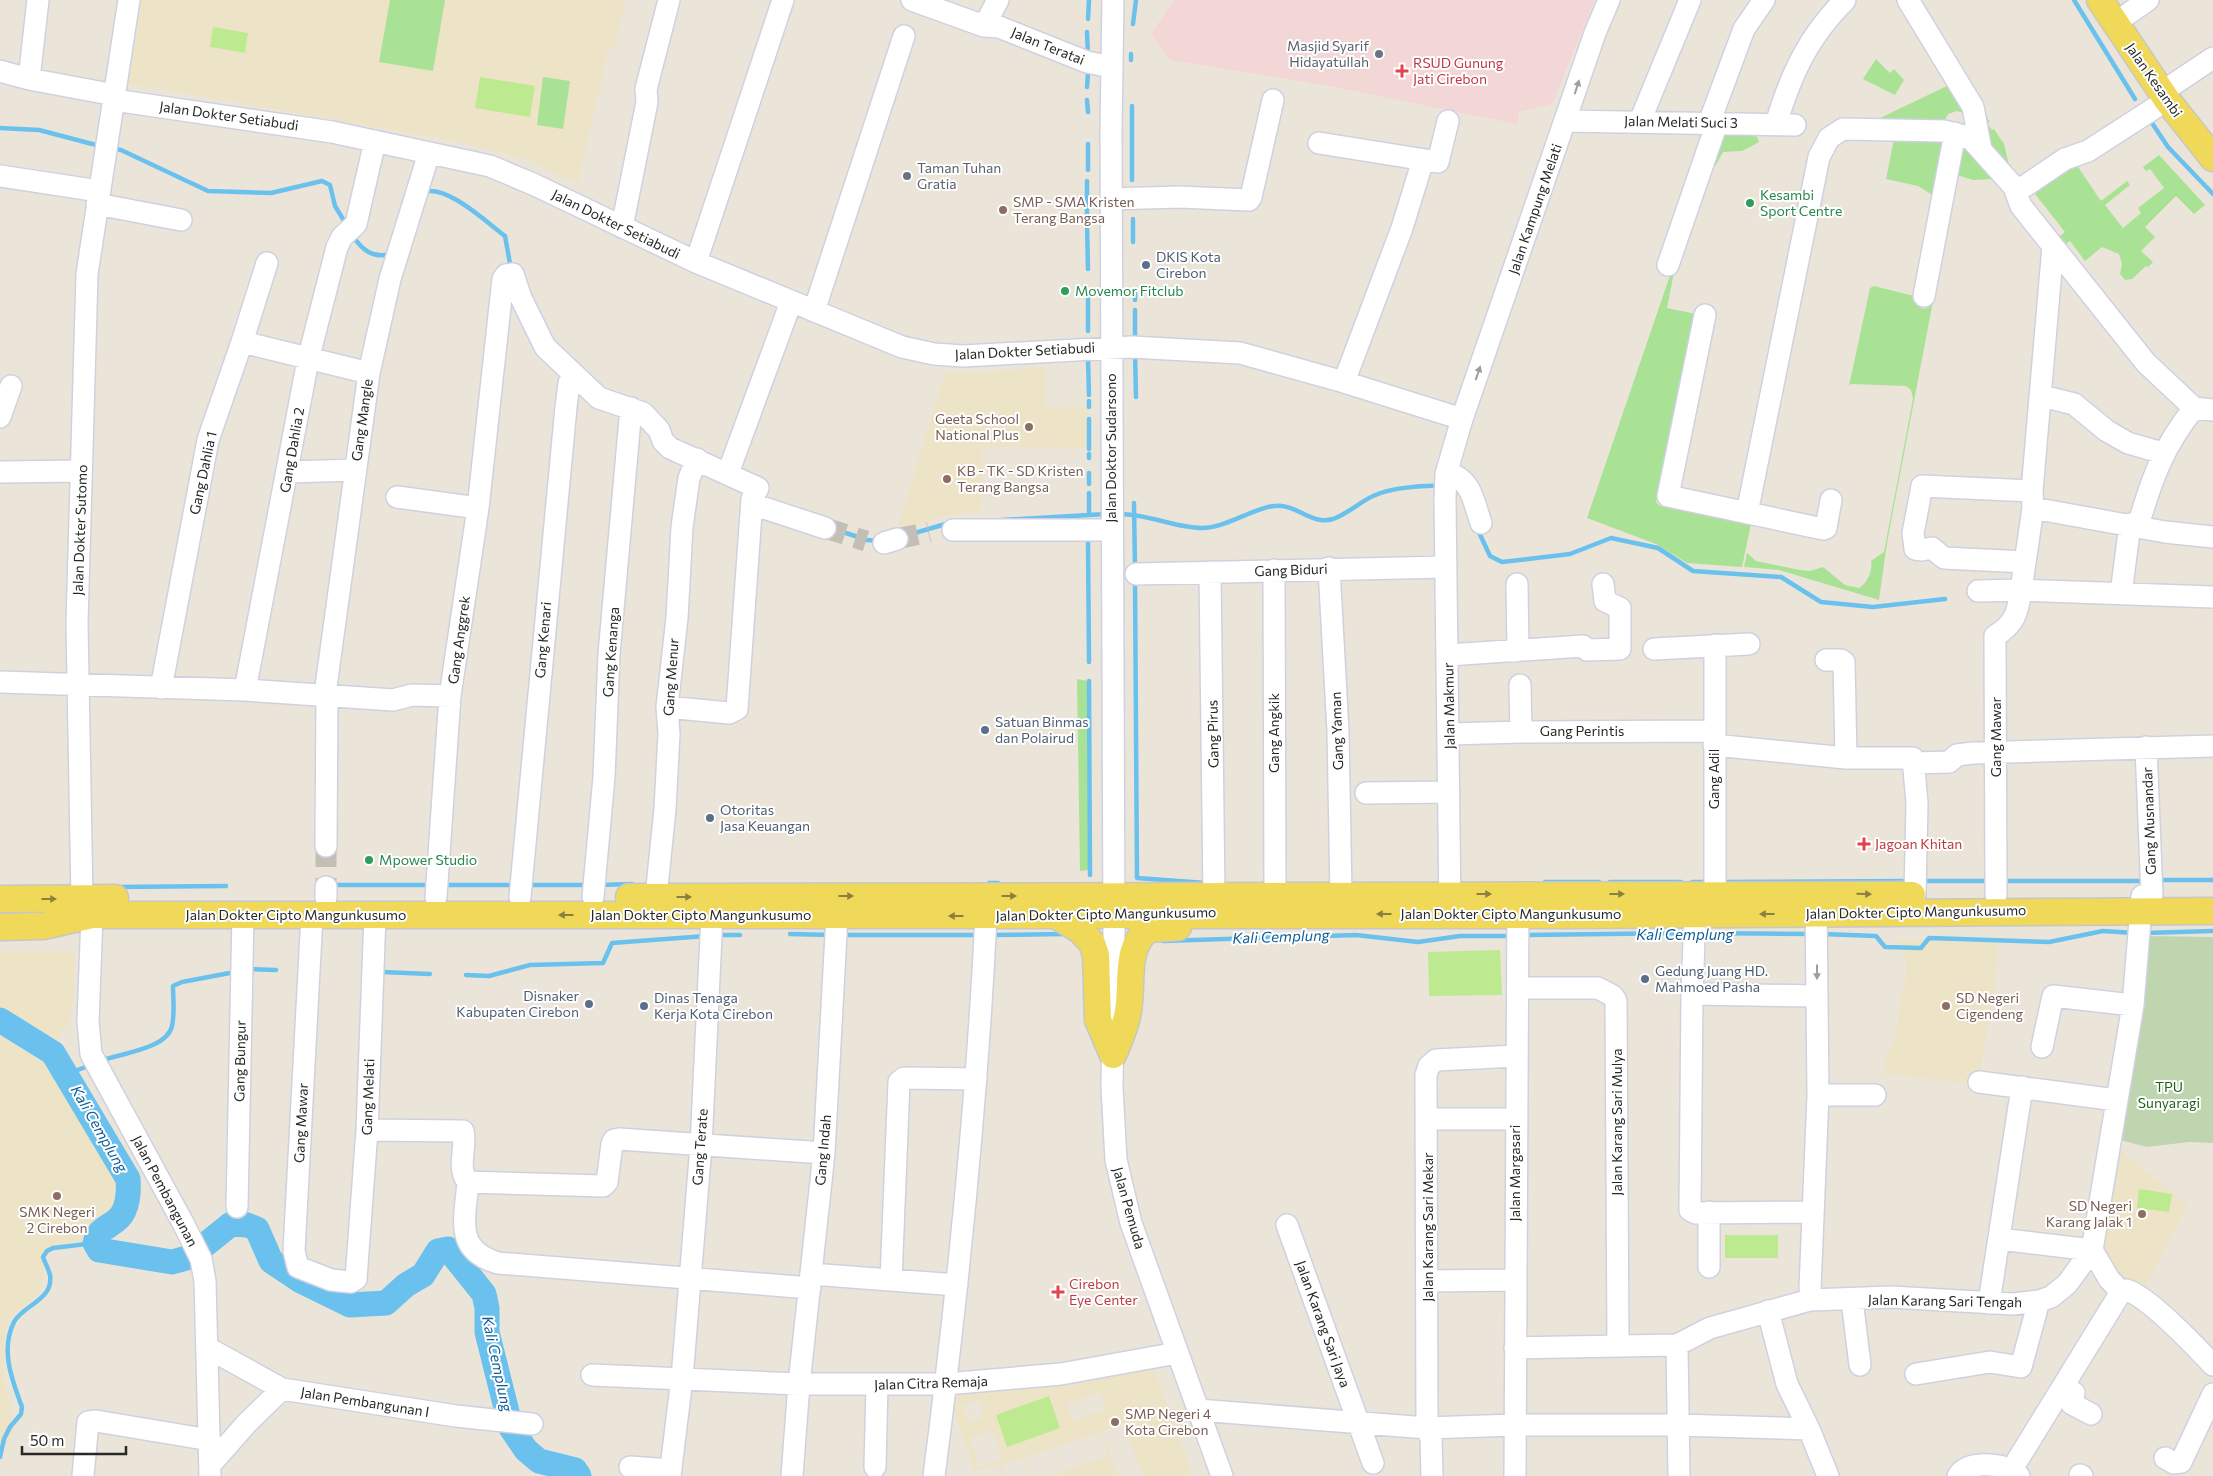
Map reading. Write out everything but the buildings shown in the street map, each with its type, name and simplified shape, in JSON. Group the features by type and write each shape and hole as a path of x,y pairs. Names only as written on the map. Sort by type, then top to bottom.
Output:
{"main road":[{"name":"Jalan Kesambi","path":"2100,0 2115,23 2155,104 2213,158"},
{"name":"Jalan Dokter Cipto Mangunkusumo","path":"1214,904 1275,895 1340,895 1450,904 1518,917 1702,918 1816,909 1916,895 1996,895 2143,914 2213,895"},
{"name":"Jalan Dokter Cipto Mangunkusumo","path":"0,899 87,907 243,915 321,900 375,915 421,903 520,897 656,897 1113,906 1450,904"},
{"name":"Jalan Dokter Cipto Mangunkusumo","path":"0,927 43,926 87,907 321,900 421,903 712,928 985,928 1061,918 1113,906"},
{"path":"1113,1055 1128,1012 1140,939 1201,923 1214,904"},
{"name":"Jalan Dokter Cipto Mangunkusumo","path":"1816,909 2143,914 2213,911"},
{"path":"1061,918 1086,936 1096,954 1098,1020 1113,1055"}],"street":[{"path":"29,79 38,0"},
{"path":"114,97 129,0"},
{"path":"622,227 647,102 646,89 669,0"},
{"path":"647,102 656,94 683,0"},
{"path":"696,262 783,0"},
{"name":"Jalan Teratai","path":"912,0 984,26 999,27 1087,62 1111,67"},
{"path":"984,26 998,0"},
{"name":"Jalan Doktor Sudarsono","path":"1113,0 1111,67 1111,529 1129,574 1113,906"},
{"name":"Jalan Kampung Melati","path":"1445,499 1447,473 1462,419 1595,33 1609,0"},
{"path":"1640,120 1690,0"},
{"path":"1668,265 1744,29 1764,0"},
{"name":"Jalan Melati Suci 3","path":"1566,121 1640,120 1786,124 1785,94 1807,46 1829,16 1845,0"},
{"path":"1908,0 1973,107 1981,150"},
{"path":"2115,23 2148,0"},
{"path":"814,311 904,36"},
{"path":"2016,192 2065,159 2088,151 2155,104 2213,58"},
{"name":"Jalan Dokter Setiabudi","path":"0,71 114,97 332,132 490,166 535,185 696,262 902,347 934,354 962,356 1111,347"},
{"name":"Jalan Dokter Sutomo","path":"87,907 77,623 87,274 114,97"},
{"path":"1111,199 1248,200 1251,197 1273,100"},
{"path":"1319,143 1438,162 1448,121"},
{"path":"1747,514 1819,157 1823,146 1835,133 1849,128 1955,133 1971,139 2016,192 2021,206 2146,363 2204,409 2163,453 2134,525 2121,591"},
{"path":"1924,296 1955,133"},
{"name":"Gang Dahlia 2","path":"245,690 308,360 329,274 349,230 375,141"},
{"name":"Gang Mangle","path":"326,846 326,694 368,373 381,312 429,152"},
{"path":"1344,382 1402,228 1423,160"},
{"path":"0,176 98,198 181,220"},
{"name":"Gang Mawar","path":"1996,895 1995,636 2007,629 2017,616 2021,590 2033,500 2053,246"},
{"name":"Gang Dahlia 1","path":"161,688 208,440 242,342 266,263"},
{"name":"Gang Anggrek","path":"421,903 478,508 503,279 511,274 545,347 573,378"},
{"path":"728,472 791,302"},
{"path":"1705,316 1668,496 1824,529 1831,500"},
{"path":"242,342 308,360 368,373"},
{"path":"1111,347 1240,353 1344,382 1462,419"},
{"path":"573,378 603,401 644,413 670,448 695,463 728,472 758,488 754,496 737,709 729,713 667,707"},
{"name":"Gang Kenari","path":"520,897 548,590 573,378"},
{"path":"0,417 11,386"},
{"path":"2042,396 2074,404 2107,431 2128,444 2163,453"},
{"name":"Gang Kenanga","path":"593,897 604,777 609,654 631,408"},
{"name":"Gang Menur","path":"656,897 665,808 669,734 667,707 676,618 682,527 686,491 695,463"},
{"path":"288,472 355,470"},
{"path":"0,472 81,471"},
{"path":"1447,473 1461,478 1469,488 1481,523"},
{"path":"2025,562 1944,558 1932,548 1916,548 1913,533 1922,486 2033,500 2134,525 2213,537"},
{"path":"754,496 825,528"},
{"path":"397,497 478,508"},
{"name":"Jalan Makmur","path":"1445,499 1450,734 1450,904"},
{"path":"953,530 1111,529"},
{"name":"Gang Biduri","path":"1129,574 1445,566"},
{"name":"Gang Yaman","path":"1329,568 1338,731 1340,895"},
{"name":"Gang Angkik","path":"1274,570 1275,895"},
{"name":"Gang Pirus","path":"1210,572 1214,904"},
{"path":"1516,584 1518,651"},
{"path":"1448,654 1583,646 1587,650 1620,649 1620,607 1605,601 1603,584"},
{"path":"1978,591 2121,591 2213,597"},
{"path":"1654,649 1749,644"},
{"name":"Gang Adil","path":"1709,1212 1696,1213 1690,1210 1689,1205 1692,994 1702,918 1714,738 1715,645"},
{"path":"1826,660 1841,660 1844,662 1846,758"},
{"path":"0,682 245,690 393,700 412,695 450,696"},
{"path":"1520,685 1521,732"},
{"name":"Gang Perintis","path":"1450,734 1521,732 1714,738 1846,758 1949,762 1957,755 1996,752 2146,746 2213,746"},
{"name":"Gang Musnandar","path":"2143,914 2146,746"},
{"path":"1913,760 1916,895"},
{"path":"1366,793 1449,792"},
{"name":"Gang Mawar","path":"321,900 294,1251 299,1268 332,1281 352,1282 356,1279"},
{"name":"Jalan Pemuda","path":"1113,906 1112,1087 1116,1160 1124,1198 1177,1353 1222,1476"},
{"name":"Jalan Pembangunan","path":"87,907 88,1022 91,1054 201,1259 205,1281 208,1348 210,1470"},
{"path":"1810,1289 1818,1095 1816,909"},
{"name":"Jalan Karang Sari Tengah","path":"1515,1348 1677,1345 1710,1328 1810,1300 1891,1298 1989,1303 2039,1301 2051,1297 2068,1284 2092,1250 2133,1005 2143,914"},
{"name":"Gang Bungur","path":"237,1207 243,915"},
{"name":"Gang Melati","path":"356,1279 367,1130 375,915"},
{"name":"Jalan Margasari","path":"1515,1476 1515,1119 1516,1003 1519,988 1518,917"},
{"name":"Gang Indah","path":"792,1476 799,1384 824,1153 836,927"},
{"name":"Gang Terate","path":"682,1378 701,1146 712,928"},
{"path":"934,1476 957,1285 976,1079 985,928"},
{"name":"Jalan Karang Sari Mulya","path":"1519,988 1598,988 1606,991 1616,1001 1618,1346"},
{"path":"1692,994 1817,996"},
{"path":"2042,1047 2053,996 2133,1005"},
{"name":"Jalan Karang Sari Mekar","path":"1432,1476 1431,1438 1427,1428 1428,1119 1426,1075 1432,1063 1436,1060 1516,1056"},
{"path":"891,1280 899,1082 904,1078 976,1079"},
{"path":"1979,1082 2116,1100"},
{"path":"1989,1303 2022,1087"},
{"path":"1818,1095 1875,1095"},
{"path":"1428,1119 1515,1119"},
{"path":"367,1130 463,1131 462,1169 468,1182 466,1237 474,1252 482,1258 498,1263 689,1280 891,1280 957,1285"},
{"path":"468,1182 603,1186 607,1182 614,1140 664,1141 701,1146 824,1153"},
{"path":"1709,1268 1709,1212 1813,1212"},
{"name":"Jalan Karang Sari Jaya","path":"1287,1225 1373,1463"},
{"path":"2000,1239 2092,1250 2110,1279 2121,1292"},
{"path":"1428,1281 1515,1280"},
{"path":"1958,1476 1965,1470 1989,1464 2015,1473 2062,1387 2121,1292 2126,1290 2137,1296 2184,1334 2213,1365"},
{"path":"1852,1300 1860,1365"},
{"path":"1916,1374 1990,1362 2021,1367 2039,1301"},
{"path":"1768,1311 1783,1370 1828,1476"},
{"path":"1677,1345 1679,1476"},
{"name":"Jalan Pembangunan I","path":"208,1348 282,1389 517,1423"},
{"name":"Jalan Citra Remaja","path":"592,1375 799,1384 946,1384 1061,1374 1177,1353"},
{"path":"630,1467 671,1473 682,1378"},
{"path":"875,1467 876,1385"},
{"path":"2062,1387 2074,1393 2072,1404 2092,1414"},
{"path":"210,1470 242,1428 282,1389"},
{"path":"2166,1458 2174,1463 2181,1462 2213,1394"},
{"path":"1198,1410 1427,1428 1515,1425 1679,1425 1809,1429"},
{"path":"83,1476 88,1422 96,1421 210,1440"}],"shaded area":[{"path":"137,0 626,0 614,50 609,49 605,64 578,183 559,176 531,161 449,140 125,83"},
{"name":"RSUD Gunung Jati Cirebon","path":"1174,0 1595,0 1552,104 1519,112 1517,124 1315,83 1313,85 1307,82 1170,60 1151,34"},
{"path":"1045,367 1045,407 1088,407 1088,448 983,447 981,511 941,517 897,530 945,372 987,372"},
{"name":"SD Negeri Cigendeng","path":"1897,940 1999,942 1996,977 1979,1079 1975,1084 1884,1074 1886,1055 1894,1043 1902,990 1905,984 1906,961"},
{"name":"SMK Negeri 2 Cirebon","path":"0,952 75,952 74,995 69,1024 58,1038 65,1064 64,1073 87,1120 108,1152 115,1180 113,1212 99,1226 90,1240 61,1243 46,1250 43,1285 38,1295 12,1315 6,1326 3,1356 4,1378 15,1427 6,1446 0,1446"},
{"name":"SD Negeri Karang Jalak 1","path":"2113,1144 2188,1205 2143,1292 2110,1271 2097,1236"},
{"name":"SMP Negeri 4 Kota Cirebon","path":"1153,1366 1193,1476 1143,1476 1123,1423 1101,1432 1118,1476 1049,1476 1107,1456 1099,1433 1024,1458 1030,1476 1028,1476 1021,1458 1002,1465 1005,1476 1002,1476 998,1464 976,1471 978,1476 976,1476 949,1395 1062,1382","holes":["1100,1393 1106,1409 1073,1421 1067,1404","978,1400 983,1418 968,1422 963,1405","992,1431 1002,1460 979,1467 970,1438"]}],"green space":[{"path":"390,0 445,0 433,71 379,62"},
{"path":"213,27 248,33 245,53 210,47"},
{"path":"1876,59 1890,73 1894,69 1904,80 1895,95 1863,79"},
{"path":"480,77 535,86 530,117 475,108"},
{"path":"543,77 570,81 563,129 537,125"},
{"path":"1949,85 1966,114 1957,111 1948,114 1944,122 1878,119"},
{"path":"1981,109 1990,122 1987,123 1992,130 1994,129 2004,144 2011,173 1988,149"},
{"path":"1718,134 1756,135 1759,142 1742,151 1723,152 1713,167"},
{"path":"1946,136 1934,196 1918,186 1886,179 1894,139"},
{"path":"1963,143 1994,179 1973,180 1957,175 1887,543 1879,600 1779,570 1744,567 1747,553 1756,561 1800,570 1810,571 1823,567 1845,585 1859,588 1869,576 1871,561 1884,552 1913,399 1911,390 1906,386 1851,384 1849,386 1870,288 1874,286 1922,298 1920,308 1926,309"},
{"path":"2159,155 2205,205 2194,214 2176,196 2145,227 2155,237 2141,251 2153,262 2148,267 2146,266 2132,279 2125,280 2120,274 2122,264 2119,254 2102,247 2085,261 2070,241 2061,247 2055,240 2065,232 2035,194 2074,161 2101,201 2127,181 2130,185 2105,205 2123,228 2141,213 2138,208 2164,188 2150,169 2146,171 2143,167"},
{"path":"1678,252 1667,308 1696,314 1656,502 1660,506 1751,524 1742,567 1687,563 1656,544 1587,518"},
{"path":"1077,679 1088,681 1089,870 1080,871"},
{"name":"TPU Sunyaragi","path":"2145,936 2213,937 2213,1143 2189,1142 2147,1147 2116,1139"},
{"path":"1500,950 1502,995 1429,996 1428,952"},
{"path":"2139,1189 2172,1194 2169,1212 2137,1208"},
{"path":"1725,1235 1778,1235 1778,1258 1725,1258"},
{"path":"1049,1396 1060,1428 1007,1447 996,1415"}],"waterway":[{"path":"1088,19 1089,0"},
{"path":"1133,24 1136,0"},
{"path":"2074,0 2135,99"},
{"path":"1087,32 1088,56"},
{"path":"1131,54 1131,60"},
{"path":"1087,87 1088,73"},
{"path":"1087,100 1088,112"},
{"path":"1132,106 1132,180"},
{"path":"2152,123 2168,147 2213,194"},
{"path":"0,128 39,130 100,146"},
{"path":"1088,144 1088,170"},
{"path":"112,148 121,150 208,191 271,193 322,181 330,185 335,206 346,224"},
{"path":"1087,181 1087,216"},
{"path":"423,192 433,191 455,199 505,236 511,269"},
{"path":"1133,219 1133,242"},
{"path":"1087,225 1088,269"},
{"path":"352,235 368,252 379,255 391,254"},
{"path":"1135,290 1135,300"},
{"path":"1088,294 1088,331"},
{"path":"1135,310 1135,341"},
{"path":"1135,353 1136,397"},
{"path":"1088,359 1089,395"},
{"path":"1089,401 1089,407"},
{"path":"1089,419 1089,449"},
{"path":"1089,473 1089,484"},
{"path":"1119,514 1141,516 1182,526 1202,528 1222,524 1264,508 1282,506 1289,507 1313,518 1326,520 1338,517 1380,493 1406,488 1441,486"},
{"path":"1089,493 1089,514"},
{"path":"1134,503 1135,569"},
{"path":"1002,520 1106,514"},
{"path":"901,537 949,523"},
{"path":"831,528 867,540 879,541"},
{"path":"1477,528 1490,556 1502,562 1570,554 1611,538 1658,548 1693,571 1781,577 1821,602 1873,607 1945,599"},
{"path":"1088,541 1089,662"},
{"path":"1135,579 1137,878 1206,883"},
{"path":"1089,681 1090,875"},
{"path":"2157,880 2213,880"},
{"path":"1721,882 1909,881"},
{"path":"1921,881 1990,881"},
{"path":"2002,881 2145,881"},
{"path":"1545,882 1599,882"},
{"path":"1610,882 1681,882"},
{"path":"1692,882 1709,882"},
{"path":"989,883 998,883"},
{"path":"600,885 632,884"},
{"path":"333,885 432,885"},
{"path":"442,885 516,885"},
{"path":"528,885 588,885"},
{"path":"115,887 226,886"},
{"name":"Kali Cemplung","path":"1822,934 1876,936 1885,947 1921,948 1929,938 2049,942 2103,931 2134,933"},
{"name":"Kali Cemplung","path":"2144,933 2213,931"},
{"name":"Kali Cemplung","path":"1525,935 1689,933"},
{"name":"Kali Cemplung","path":"1700,933 1812,934"},
{"path":"790,934 831,935"},
{"path":"991,935 1064,934"},
{"path":"716,935 740,935"},
{"path":"841,935 978,935"},
{"name":"Kali Cemplung","path":"1163,941 1356,935 1418,942 1460,936 1512,936"},
{"path":"466,975 489,976 530,965 603,963 612,943 706,936"},
{"path":"249,969 276,970"},
{"name":"Kali Cemplung","path":"101,1061 153,1045 168,1034 172,1026 173,986 182,982 235,972"},
{"path":"382,972 430,974"},
{"name":"Kali Cemplung","path":"0,1020 53,1053 128,1179 128,1194 124,1210 119,1218 99,1234 95,1243 99,1250 172,1262 190,1257 231,1224 247,1225 257,1229 271,1261 301,1281 350,1305 386,1303 406,1285 423,1275 438,1251 448,1249 484,1294 487,1308 487,1332 511,1428 526,1450 539,1461 575,1470 579,1476"},
{"name":"Kali Cemplung","path":"67,1074 91,1065"},
{"path":"0,1457 4,1439 10,1427 21,1414 22,1407 9,1365 8,1343 14,1322 18,1316 43,1296 50,1284 50,1275 43,1257 47,1251 53,1248 95,1243"}],"tunnel":[{"path":"825,528 866,541"},
{"path":"897,539 929,532"},
{"path":"326,846 326,887"}],"place":[{"name":"Masjid Syarif Hidayatullah","path":"1379,54"},
{"name":"RSUD Gunung Jati Cirebon","path":"1402,71"},
{"name":"Taman Tuhan Gratia","path":"907,176"},
{"name":"Kesambi Sport Centre","path":"1750,203"},
{"name":"SMP - SMA Kristen Terang Bangsa","path":"1003,210"},
{"name":"DKIS Kota Cirebon","path":"1146,265"},
{"name":"Movemor Fitclub","path":"1065,291"},
{"name":"Geeta School National Plus","path":"1029,427"},
{"name":"KB - TK - SD Kristen Terang Bangsa","path":"947,479"},
{"name":"Satuan Binmas dan Polairud","path":"985,730"},
{"name":"Otoritas Jasa Keuangan","path":"710,818"},
{"name":"Jagoan Khitan","path":"1864,844"},
{"name":"Mpower Studio","path":"369,860"},
{"name":"Gedung Juang HD. Mahmoed Pasha","path":"1645,979"},
{"name":"Disnaker Kabupaten Cirebon","path":"589,1004"},
{"name":"Dinas Tenaga Kerja Kota Cirebon","path":"644,1006"},
{"name":"SD Negeri Cigendeng","path":"1946,1006"},
{"name":"SMK Negeri 2 Cirebon","path":"57,1196"},
{"name":"SD Negeri Karang Jalak 1","path":"2142,1214"},
{"name":"Cirebon Eye Center","path":"1058,1292"},
{"name":"SMP Negeri 4 Kota Cirebon","path":"1115,1422"}]}
